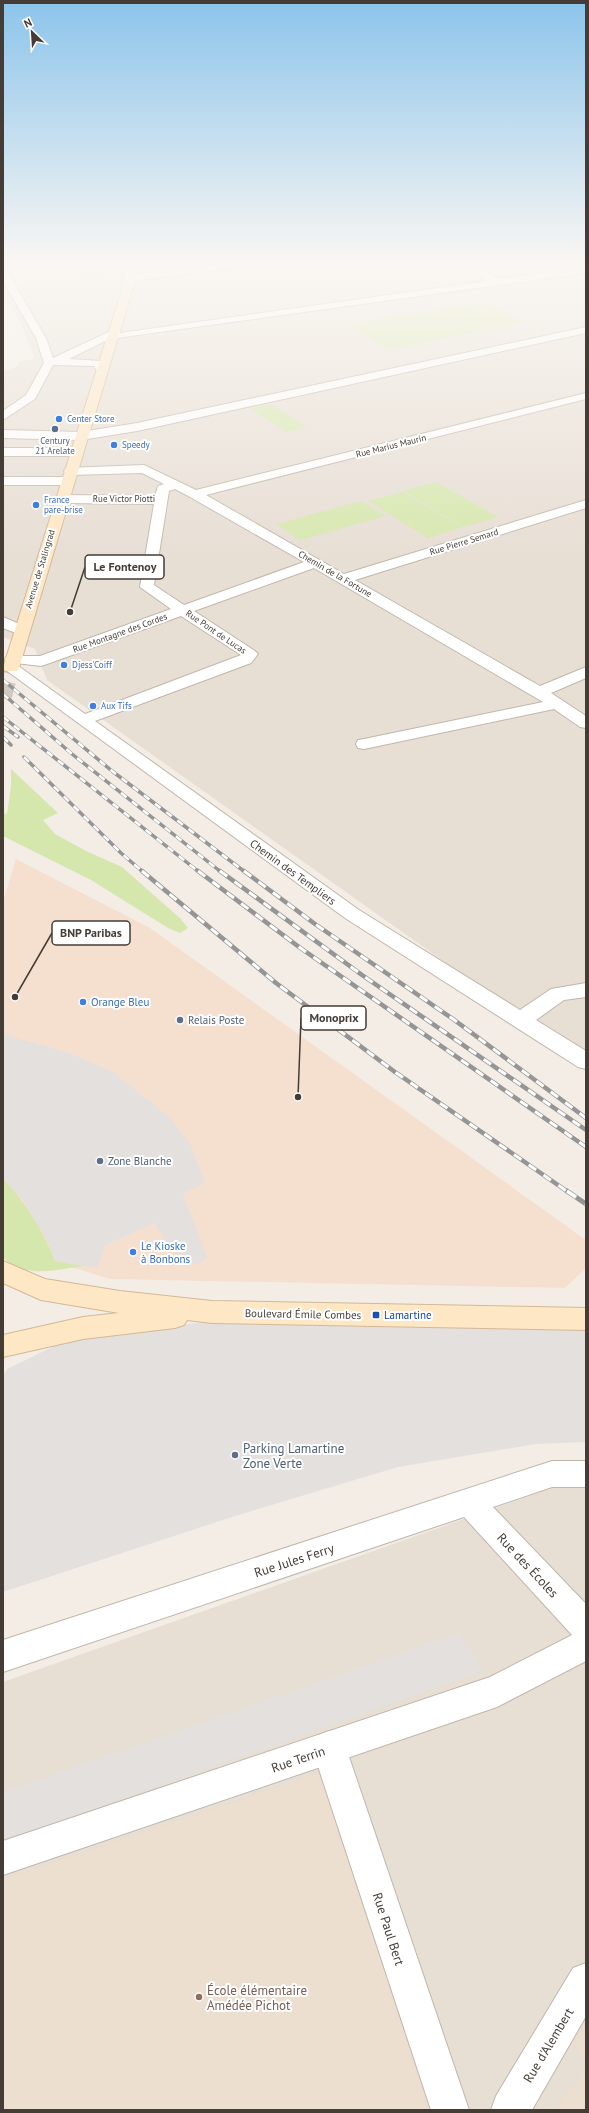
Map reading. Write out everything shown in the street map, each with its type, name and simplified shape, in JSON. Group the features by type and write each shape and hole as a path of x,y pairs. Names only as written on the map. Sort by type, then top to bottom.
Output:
{"main road":[{"name":"Avenue de Stalingrad","path":"12,663 105,363"},
{"name":"Boulevard Émile Combes","path":"3,1271 41,1289 56,1292 120,1302 212,1312 586,1318"},
{"name":"Boulevard Émile Combes","path":"3,1346 83,1328 212,1312"}],"street":[{"path":"3,416 31,397 49,363 65,363"},
{"path":"94,363 97,363 102,371"},
{"path":"3,434 81,436 137,427 435,363"},
{"name":"Rue Marius Maurin","path":"195,494 586,396"},
{"path":"3,452 76,452"},
{"name":"Chemin de la Fortune","path":"3,481 144,469 195,494 343,579 539,692 586,723"},
{"name":"Rue Pont de Lucas","path":"83,720 245,660 250,654 147,587 163,489 176,484"},
{"name":"Rue Victor Piotti","path":"62,499 161,500"},
{"name":"Rue Pierre Semard","path":"343,579 586,504"},
{"name":"Rue Montagne des Cordes","path":"12,663 41,661 315,563"},
{"path":"3,622 22,630"},
{"name":"Chemin des Templiers","path":"12,663 83,720 352,914 586,1060"},
{"path":"539,692 586,672"},
{"path":"364,744 557,704"},
{"path":"521,1020 558,994 586,990"},
{"name":"Rue Jules Ferry","path":"3,1656 470,1503 552,1474 586,1474"},
{"name":"Rue des Écoles","path":"470,1503 586,1627"},
{"name":"Rue Terrin","path":"3,1858 497,1691 586,1644"},
{"name":"Rue Paul Bert","path":"329,1748 450,2110"},
{"name":"Rue d'Alembert","path":"510,2110 586,1981"}],"shaded area":[{"path":"19,363 586,363 586,1054 508,1007 47,680 35,649 3,637 3,371 16,367"},
{"path":"16,859 150,928 586,1240 586,1268 565,1288 110,1279 26,1253 3,1230 3,902"},
{"name":"Zone Blanche","path":"3,1034 72,1054 113,1072 169,1117 191,1145 205,1183 183,1193 207,1258 195,1265 173,1253 155,1223 105,1245 97,1268 55,1261 48,1242 24,1202 3,1178"},
{"name":"Parking Lamartine Zone Verte","path":"222,1320 586,1328 586,1442 536,1444 398,1467 232,1517 3,1592 3,1376 7,1369 71,1338"},
{"path":"563,1484 586,1484 586,2110 3,2110 3,1682"},
{"path":"459,1633 483,1671 3,1841 3,1792"},
{"name":"École élémentaire Amédée Pichot","path":"327,1771 364,1884 428,2110 3,2110 3,1880"},
{"path":"586,2025 586,2063 573,2043"},
{"path":"586,2070 586,2110 554,2110"}],"green space":[{"path":"270,404 306,427 287,432 250,409"},
{"path":"436,482 498,517 464,527 403,491"},
{"path":"402,492 463,527 428,538 368,501"},
{"path":"361,501 386,516 300,540 276,524"},
{"path":"11,769 58,813 43,820 55,834 86,851 122,867 181,919 188,928 180,933 168,928 91,880 3,836 3,813 7,814 11,787"},
{"path":"3,1178 33,1217 45,1238 55,1261 84,1266 52,1271 31,1271 20,1269 3,1257"}],"tunnel":[{"path":"3,698 11,668"}],"railway":[{"path":"3,680 112,771 245,872"},
{"path":"3,694 72,754 221,872"},
{"path":"3,717 199,872"},
{"path":"3,726 18,737"},
{"path":"3,737 11,745"},
{"path":"24,757 121,853 143,872"},
{"path":"142,871 276,983 395,1072 568,1192"},
{"path":"198,871 299,947 586,1147"},
{"path":"220,871 362,975 586,1130"},
{"path":"244,871 315,924 453,1019 586,1118"},
{"path":"567,1191 586,1204"}],"place":[{"name":"Center Store","path":"59,419"},
{"name":"Century 21 Arelate","path":"55,429"},
{"name":"Speedy","path":"114,445"},
{"name":"France pare-brise","path":"36,505"},
{"name":"Le Fontenoy","path":"70,612"},
{"name":"Djess'Coiff","path":"64,665"},
{"name":"Aux Tifs","path":"93,706"},
{"name":"BNP Paribas","path":"15,997"},
{"name":"Orange Bleu","path":"83,1002"},
{"name":"Relais Poste","path":"180,1020"},
{"name":"Monoprix","path":"298,1097"},
{"name":"Zone Blanche","path":"100,1161"},
{"name":"Le Kioske à Bonbons","path":"133,1252"},
{"name":"Lamartine","path":"376,1315"},
{"name":"Parking Lamartine Zone Verte","path":"235,1455"},
{"name":"École élémentaire Amédée Pichot","path":"199,1997"}]}
